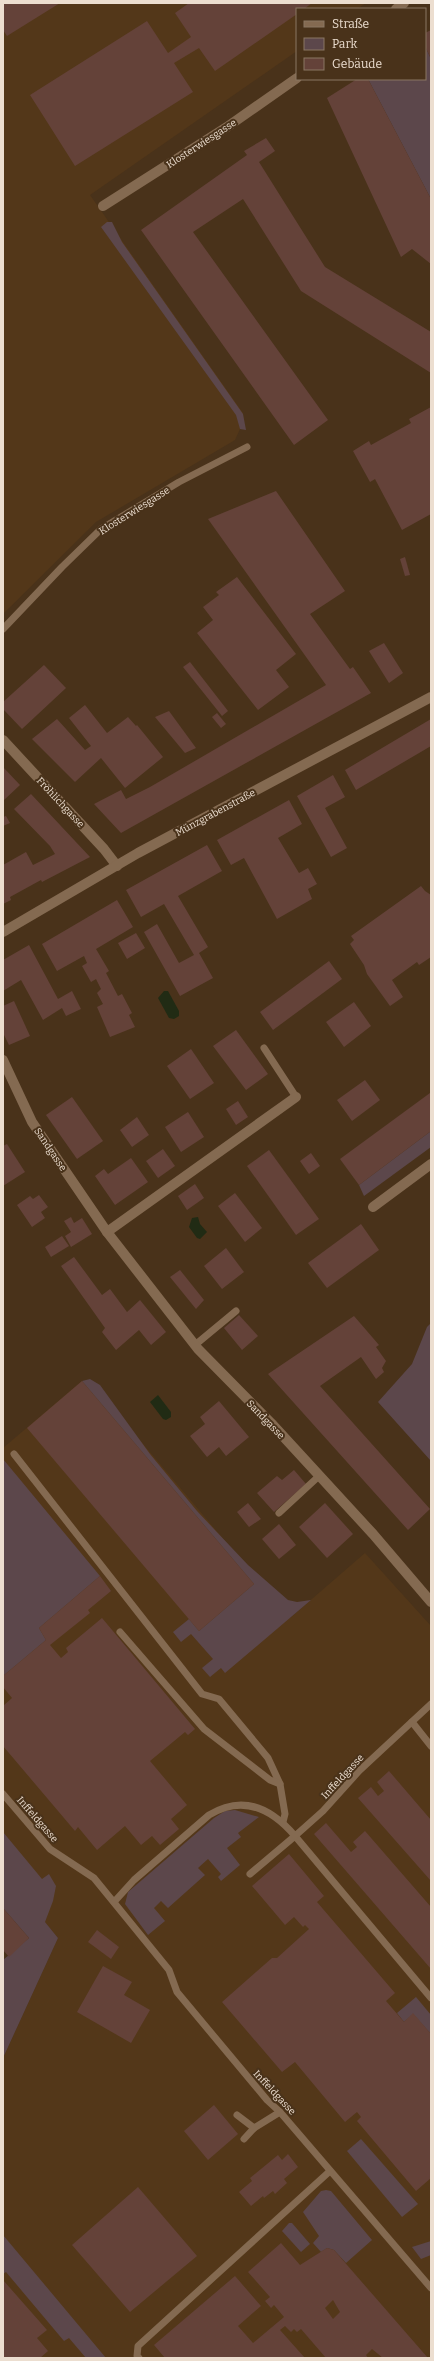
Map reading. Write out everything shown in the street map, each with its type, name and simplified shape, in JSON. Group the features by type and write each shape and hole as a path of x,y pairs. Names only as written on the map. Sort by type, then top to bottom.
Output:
{"street":[{"name":"Klosterwiesgasse","path":"103,206 227,127 296,79"},
{"name":"Münzgrabenstraße","path":"3,932 117,866 431,697"},
{"name":"Fröhlichgasse","path":"3,740 104,849 117,866"},
{"name":"Sandgasse","path":"3,1060 32,1122 107,1232 195,1345 373,1534 431,1602"},
{"path":"107,1232 296,1097"},
{"path":"373,1207 431,1164"}],"lane":[{"name":"Klosterwiesgasse","path":"3,628 62,567 102,529 179,482 247,446"},
{"path":"264,1048 296,1097"},
{"path":"195,1345 236,1311"},
{"path":"14,1454 202,1694 219,1699 268,1758 280,1784 285,1814 283,1822"},
{"path":"278,1512 319,1476"},
{"path":"120,1632 204,1729 270,1780 280,1784"},
{"name":"Inffeldgasse","path":"250,1874 323,1811 359,1770 431,1704"},
{"path":"412,1722 431,1746"},
{"name":"Inffeldgasse","path":"3,1794 50,1849 94,1878 169,1970 177,1992 267,2100 280,2112 431,2288"},
{"path":"114,1902 140,1875 210,1815 222,1807 242,1804 262,1810 283,1822 431,1998"},
{"path":"244,2139 254,2128 280,2112"},
{"path":"237,2116 254,2128"},
{"path":"139,2358 138,2346 330,2171"}],"shaded area":[{"path":"3,3 366,3 358,8 296,8 296,52 90,195 243,413 240,429 235,440 96,522 3,614"},
{"path":"164,991 168,991 179,1011 179,1016 174,1019 169,1018 158,998"},
{"path":"198,1217 200,1224 207,1232 200,1239 197,1238 189,1227 192,1218"},
{"path":"82,1381 95,1387 290,1618 365,1553 431,1626 431,2358 3,2358 3,2058 58,1938 3,1872 3,1448"},
{"path":"158,1395 171,1412 171,1417 166,1420 163,1419 150,1402"}],"green space":[{"path":"426,48 431,59 431,199 369,80 426,80"},
{"path":"107,222 112,222 122,242 243,414 246,430 240,429 236,415 101,227"},
{"path":"431,1131 431,1147 364,1196 359,1185"},
{"path":"431,1323 431,1461 378,1402 412,1364 427,1327"},
{"path":"90,1379 100,1385 150,1454 197,1511 248,1565 288,1600 297,1602 311,1600 225,1673 221,1668 210,1677 202,1668 213,1659 191,1634 181,1642 173,1632 189,1619 199,1631 254,1584 82,1381"},
{"path":"3,1459 100,1576 39,1628 46,1640 3,1676"},
{"path":"235,1810 259,1817 238,1833 241,1837 227,1848 240,1865 221,1881 218,1877 221,1874 208,1859 198,1868 205,1875 168,1908 161,1901 154,1908 165,1921 148,1935 125,1904 128,1892 214,1818 225,1811"},
{"path":"3,1832 42,1879 49,1874 56,1886 53,1901 45,1922 58,1938 3,2058 3,1960 29,1938 3,1908"},
{"path":"416,1997 431,2015 431,2034 413,2014 404,2022 397,2013"},
{"path":"361,2139 418,2204 402,2217 347,2151"},
{"path":"321,2191 331,2191 372,2240 346,2263 334,2250 327,2248 321,2252 313,2243 319,2236 303,2212"},
{"path":"289,2223 292,2223 310,2244 301,2252 282,2231"},
{"path":"3,2235 106,2358 86,2358 69,2338 64,2341 6,2272 3,2274"},
{"path":"431,2241 431,2255 421,2259 412,2247"}],"building":[{"path":"3,3 60,3 7,36 3,30"},
{"path":"189,3 312,3 305,8 296,8 296,15 215,71 199,48 174,63 193,92 75,166 30,95 147,21 168,53 191,37 175,13"},
{"path":"431,30 431,59 426,48 426,32"},
{"path":"355,80 369,80 431,199 431,264 412,249 401,257 327,98"},
{"path":"266,138 275,151 259,162 325,267 431,332 431,373 301,291 243,199 193,232 328,420 294,445 141,230 247,155 244,151"},
{"path":"431,407 431,514 402,530 375,479 370,482 353,451 369,441 371,445 411,423 409,419"},
{"path":"276,491 345,591 310,614 350,669 353,667 371,693 121,833 94,804 121,790 126,799 150,787 326,685 208,519"},
{"path":"405,557 410,575 405,576 400,559"},
{"path":"237,577 296,654 276,670 289,687 258,710 197,633 213,620 203,607 219,595 216,592"},
{"path":"384,643 403,673 389,683 369,651"},
{"path":"190,662 228,711 222,716 183,667"},
{"path":"44,665 66,688 22,729 3,709 3,702"},
{"path":"85,705 107,733 128,717 136,726 137,725 163,757 125,788 101,758 75,782 32,739 57,719 85,750 91,746 69,718"},
{"path":"169,711 196,748 185,753 155,717"},
{"path":"217,713 226,724 221,728 212,717"},
{"path":"431,719 431,746 356,790 345,770"},
{"path":"3,767 20,785 3,801"},
{"path":"333,775 345,797 325,808 347,848 331,857 297,796"},
{"path":"31,794 90,857 42,882 41,880 10,897 11,900 3,904 3,865 26,852 33,865 55,854 50,846 14,809"},
{"path":"289,800 302,824 278,838 299,873 308,868 317,884 308,889 312,899 277,919 244,858 231,865 217,840"},
{"path":"6,816 10,823 3,826 3,817"},
{"path":"207,845 222,871 178,896 208,947 199,953 213,978 180,996 144,932 157,924 179,963 194,955 164,904 141,917 126,890"},
{"path":"421,886 431,895 431,957 419,965 417,962 392,980 403,997 390,1006 367,974 364,965 350,944 354,940 351,936"},
{"path":"117,900 133,927 96,949 109,971 106,973 118,996 122,994 132,1013 129,1015 135,1027 110,1037 97,1007 103,1004 97,993 101,989 96,979 91,982 82,966 87,963 84,956 57,971 42,944"},
{"path":"136,933 145,948 127,959 118,943"},
{"path":"29,945 58,999 72,991 81,1009 66,1016 62,1008 43,1020 21,980 3,991 3,960"},
{"path":"329,961 342,979 273,1030 260,1012"},
{"path":"14,1001 30,1036 9,1045 3,1033 3,1006"},
{"path":"354,1002 371,1026 344,1047 326,1022"},
{"path":"236,1030 268,1074 246,1090 213,1046"},
{"path":"191,1049 214,1083 190,1099 167,1066"},
{"path":"365,1080 380,1100 352,1121 337,1100"},
{"path":"430,1093 431,1131 359,1185 340,1159"},
{"path":"72,1097 103,1141 77,1159 46,1115"},
{"path":"238,1101 248,1117 236,1125 226,1109"},
{"path":"188,1112 204,1137 181,1152 165,1127"},
{"path":"137,1117 149,1135 132,1147 120,1130"},
{"path":"7,1144 25,1172 3,1186 3,1146"},
{"path":"163,1149 175,1166 158,1178 146,1161"},
{"path":"269,1150 319,1219 296,1235 247,1166"},
{"path":"311,1153 320,1166 309,1174 300,1161"},
{"path":"131,1158 148,1182 115,1205 95,1176 104,1169 108,1174"},
{"path":"195,1184 204,1198 187,1210 178,1196"},
{"path":"235,1193 262,1228 245,1242 218,1206"},
{"path":"39,1195 48,1207 41,1212 45,1218 32,1227 17,1205 30,1196 33,1199"},
{"path":"71,1217 74,1223 82,1218 92,1234 71,1247 65,1236 71,1232 64,1221"},
{"path":"361,1224 379,1250 327,1288 308,1263"},
{"path":"62,1236 69,1246 51,1257 45,1247"},
{"path":"226,1248 244,1272 222,1289 204,1266"},
{"path":"74,1257 102,1295 110,1289 127,1312 140,1300 166,1332 151,1345 139,1330 116,1350 102,1332 105,1328 61,1266"},
{"path":"180,1270 204,1300 196,1309 170,1277"},
{"path":"239,1315 258,1336 242,1350 224,1328"},
{"path":"354,1316 379,1345 376,1347 386,1361 382,1368 384,1372 376,1379 361,1357 320,1386 430,1509 408,1530 268,1374"},
{"path":"82,1381 254,1584 199,1631 27,1428"},
{"path":"219,1401 249,1437 226,1456 219,1447 207,1457 190,1436 205,1424 200,1417"},
{"path":"294,1470 306,1484 274,1512 257,1493 277,1476 282,1480"},
{"path":"248,1503 261,1519 249,1527 237,1512"},
{"path":"325,1503 353,1534 327,1558 299,1527"},
{"path":"279,1524 296,1545 279,1559 262,1539"},
{"path":"100,1576 111,1591 88,1610 90,1613 50,1645 61,1658 68,1652 66,1648 102,1618 195,1729 188,1735 185,1732 150,1761 187,1805 171,1819 179,1829 160,1845 152,1836 141,1845 125,1826 97,1850 78,1827 75,1831 3,1746 3,1706 12,1698 3,1687 3,1676 46,1640 39,1628"},
{"path":"389,1771 431,1820 431,1881 358,1798 371,1787 378,1796 384,1791 377,1782"},
{"path":"326,1823 351,1852 357,1847 353,1842 365,1831 431,1907 431,1969 314,1834"},
{"path":"289,1854 324,1896 317,1902 395,1993 386,2001 404,2022 413,2013 431,2034 431,2178 416,2191 357,2121 361,2117 357,2112 345,2122 295,2062 282,2072 222,2002 272,1958 277,1958 309,1929 305,1925 303,1927 294,1917 285,1925 252,1886"},
{"path":"3,1908 29,1938 9,1957 3,1950"},
{"path":"97,1930 119,1947 111,1959 88,1942"},
{"path":"103,1966 132,1982 124,1995 150,2010 131,2043 77,2012"},
{"path":"214,2105 238,2134 208,2160 184,2131"},
{"path":"288,2154 298,2167 284,2179 287,2183 275,2194 273,2191 264,2198 263,2196 251,2206 239,2192 252,2181 250,2178 278,2155 282,2160"},
{"path":"138,2187 197,2256 130,2312 72,2245"},
{"path":"281,2243 300,2265 327,2248 334,2250 428,2358 383,2358 372,2349 366,2355 368,2358 326,2358 301,2329 297,2332 294,2329 291,2332 285,2326 280,2330 305,2358 165,2358 154,2345 235,2276 261,2306 238,2326 253,2343 284,2317 274,2305 271,2308 265,2301 270,2297 248,2272","holes":["333,2300 340,2312 333,2319 325,2308"]},
{"path":"3,2280 47,2330 37,2338 48,2351 40,2358 3,2358"}]}
